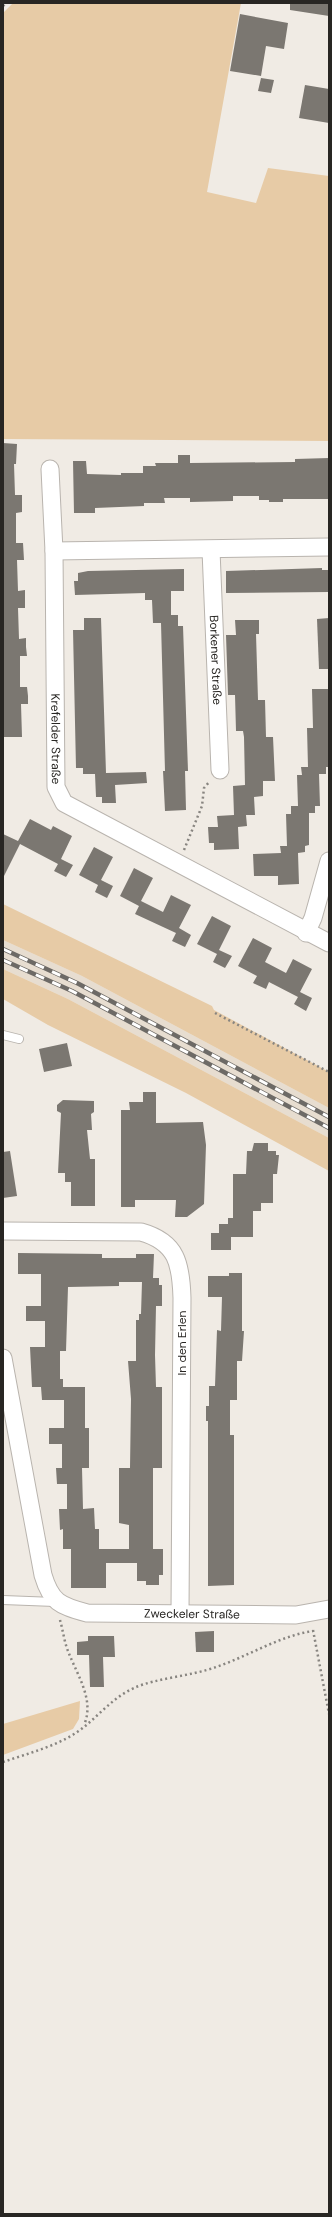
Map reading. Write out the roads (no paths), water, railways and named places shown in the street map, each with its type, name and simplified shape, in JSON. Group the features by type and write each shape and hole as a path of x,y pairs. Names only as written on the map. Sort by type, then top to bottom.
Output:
{"street":[{"name":"Krefelder Straße","path":"50,469 54,551 56,787 64,803 329,944"},
{"path":"54,551 211,550 329,547"},
{"name":"Borkener Straße","path":"211,550 220,770"},
{"path":"306,933 313,918 329,861"},
{"name":"In den Erlen","path":"3,1231 141,1232 153,1235 172,1250 180,1272 182,1298 180,1612"},
{"path":"3,1358 43,1575 48,1591 56,1602"},
{"name":"Zweckeler Straße","path":"56,1602 70,1609 87,1613 180,1612 296,1614 329,1609"}],"lane":[{"path":"3,1035 19,1039"},
{"name":"Zweckeler Straße","path":"3,1600 56,1602"}],"railway":[{"path":"3,949 77,983 329,1117"},
{"path":"3,960 72,991 329,1128"}]}
